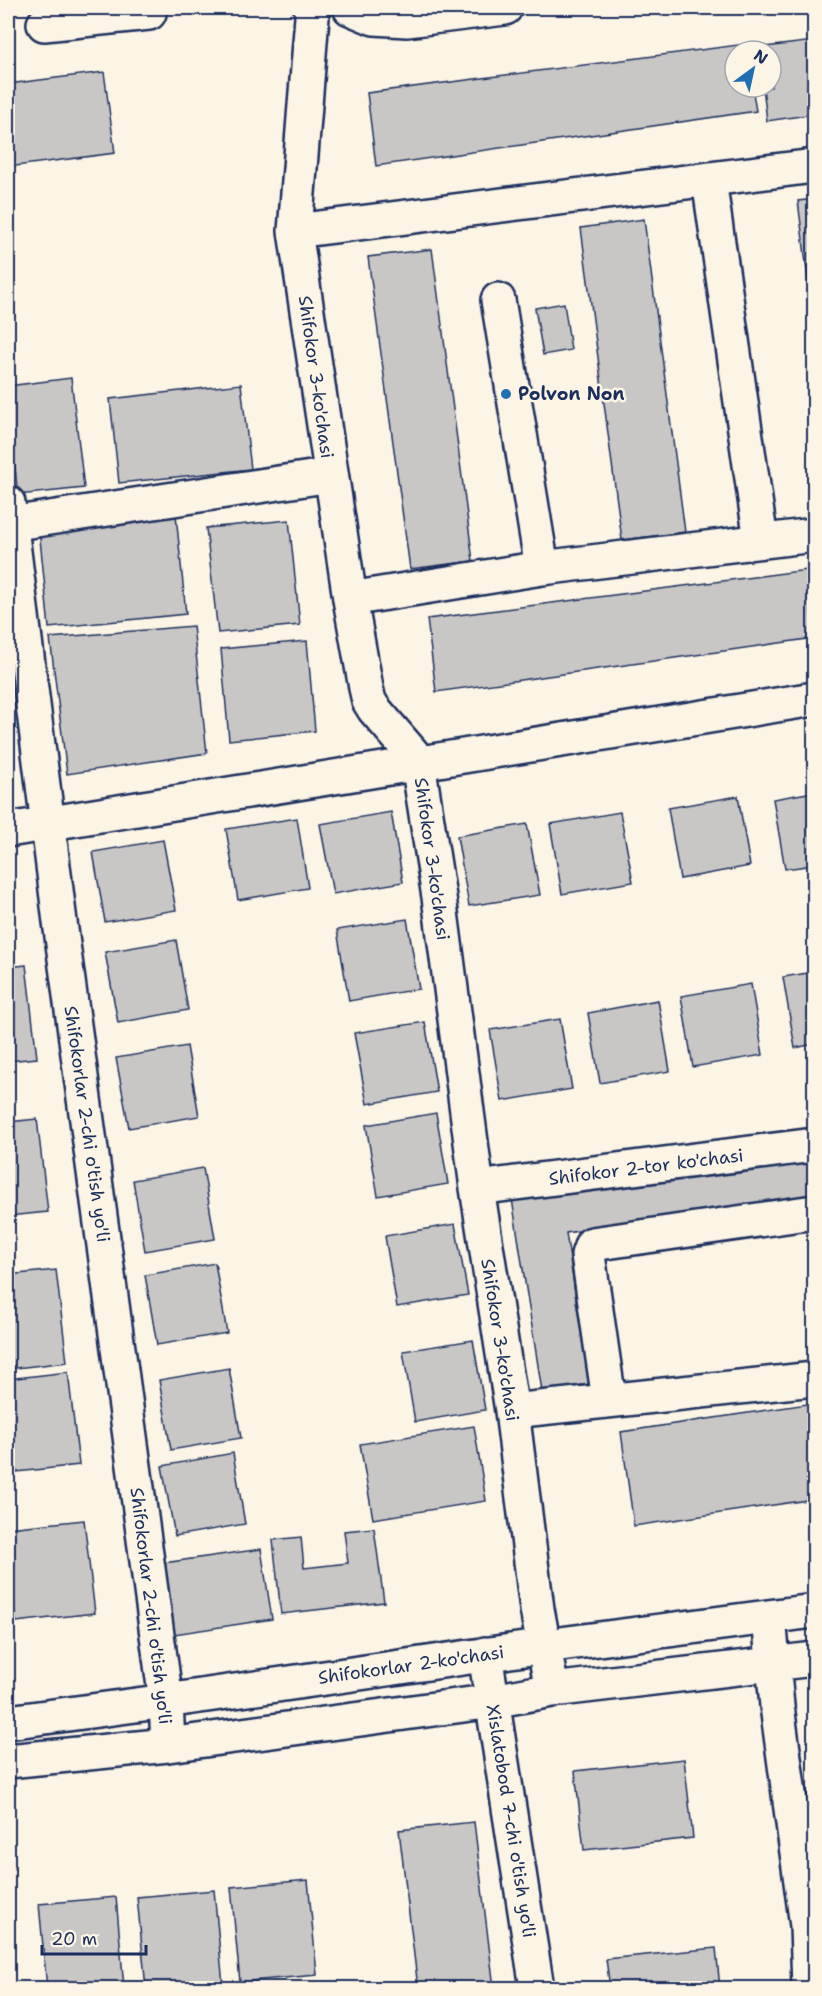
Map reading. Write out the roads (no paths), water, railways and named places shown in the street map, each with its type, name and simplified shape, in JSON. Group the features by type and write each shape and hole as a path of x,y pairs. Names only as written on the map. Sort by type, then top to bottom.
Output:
{"street":[{"path":"44,24 148,13 148,8"},
{"path":"311,12 348,8 374,18 407,20 505,8"},
{"name":"Shifokor 3-ko'chasi","path":"311,12 295,231 350,600 369,701 418,763 439,897 477,1188 512,1411 537,1610 552,1690"},
{"path":"295,231 814,166"},
{"path":"709,180 761,542"},
{"path":"498,300 542,568"},
{"path":"9,513 331,475"},
{"name":"Shifokorlar 2-chi o'tish yo'li","path":"9,513 48,824 166,1701 168,1744"},
{"path":"350,600 542,568 814,535"},
{"path":"8,830 814,699"},
{"name":"Shifokor 2-tor ko'chasi","path":"477,1188 814,1145"},
{"path":"609,1400 588,1254 592,1244 814,1212"},
{"path":"512,1411 814,1379"},
{"name":"Shifokorlar 2-ko'chasi","path":"8,1722 485,1654 814,1611"},
{"path":"769,1617 772,1665 811,1925 809,1989"},
{"name":"Xislatobod 7-chi o'tish yo'li","path":"485,1654 537,1989"},
{"path":"8,1761 168,1744 493,1701 552,1690 814,1659"}],"place":[{"name":"Polvon Non","path":"506,394"}]}
